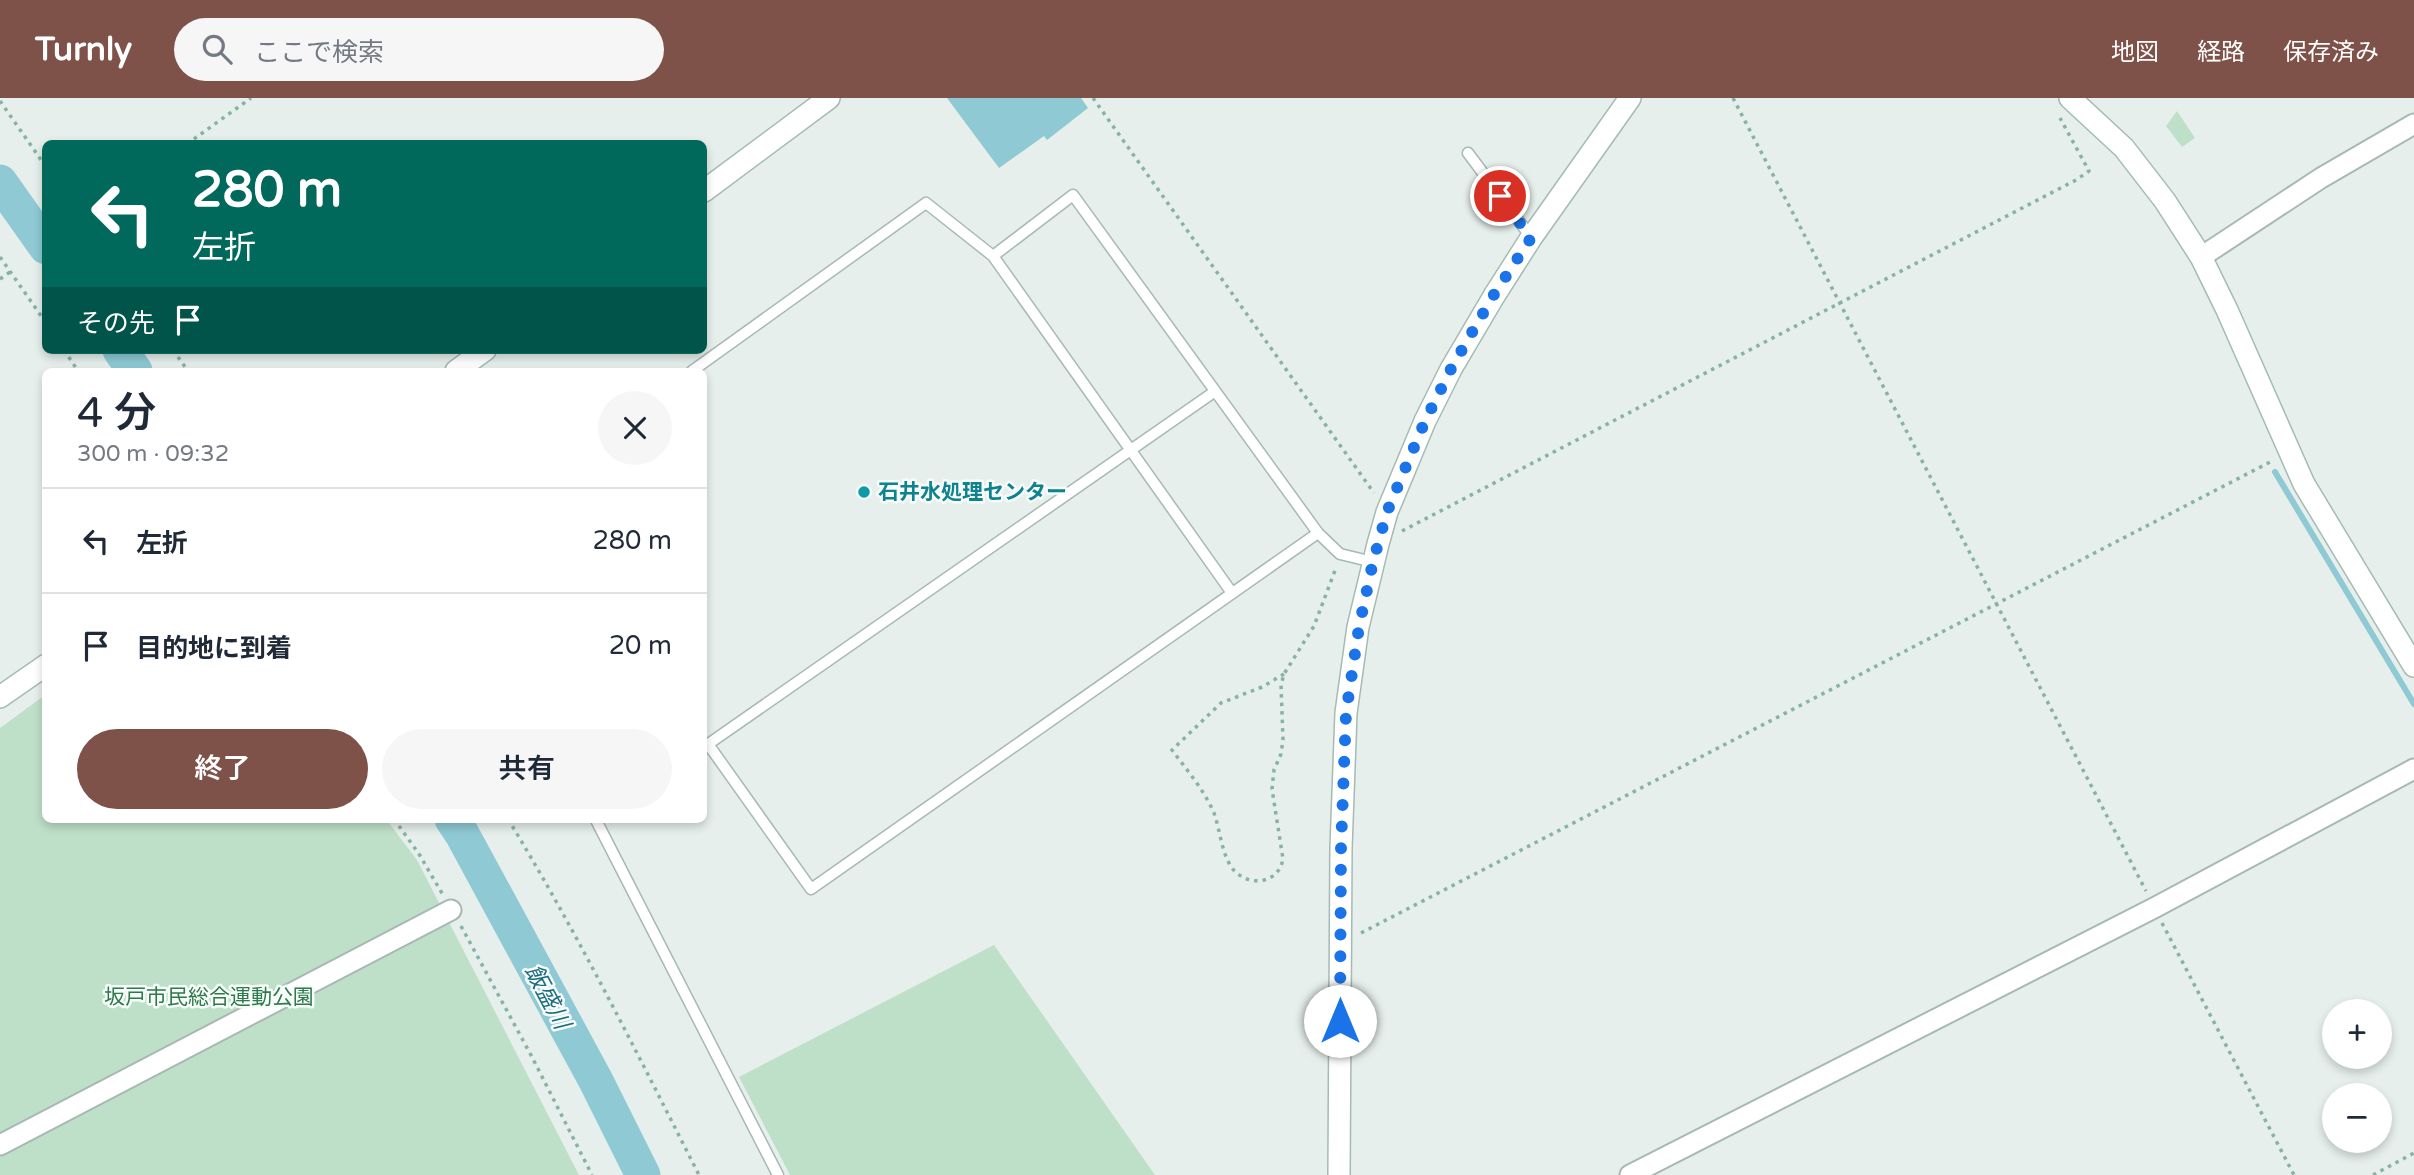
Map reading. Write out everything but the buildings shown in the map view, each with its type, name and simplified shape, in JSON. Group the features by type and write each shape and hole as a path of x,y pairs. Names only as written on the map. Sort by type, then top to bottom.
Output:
{"main road":[{"path":"707,189 829,98"},
{"path":"1339,1175 1340,944 1346,713 1359,627 1375,553 1387,512 1425,421 1451,369 1493,296 1531,238 1630,98"},
{"path":"2064,105 2124,148 2165,201 2201,257 2304,484 2414,666"},
{"path":"460,368 479,354"},
{"path":"0,697 42,668"}],"street":[{"path":"2201,257 2321,178 2414,124"},
{"path":"1630,1175 2154,908 2414,769"},
{"path":"0,1145 452,909"}],"lane":[{"path":"1468,153 1531,238"},
{"path":"993,256 1073,195 1318,533 1340,554 1375,553"},
{"path":"696,368 926,203 993,256 1232,593"},
{"path":"707,745 1214,391"},
{"path":"707,747 811,889 1318,533"},
{"path":"599,823 778,1175"}],"path":[{"path":"193,140 251,98"},
{"path":"1093,98 1387,512"},
{"path":"1733,98 2294,1175"},
{"path":"0,101 42,161"},
{"path":"1375,553 2076,180 2089,170 2064,105"},
{"path":"0,257 42,317"},
{"path":"0,279 10,272"},
{"path":"1340,944 2290,452"},
{"path":"1283,674 1283,740 1281,754 1274,770 1272,789 1283,859 1276,875 1258,882 1244,878 1231,867 1204,794 1172,750 1221,704 1262,687 1283,674 1314,625 1340,554"},
{"path":"397,823 452,909 532,1056 592,1175"},
{"path":"510,823 538,868 650,1078 698,1175"},
{"path":"2373,1175 2414,1153"}],"green space":[{"path":"2177,111 2195,138 2182,147 2166,126"},
{"name":"坂戸市民総合運動公園","path":"42,697 42,823 389,823 417,860 579,1175 0,1175 0,728"},
{"path":"994,945 1155,1175 790,1175 739,1077"}],"water":[{"path":"947,98 1081,98 1088,108 1047,140 1044,136 999,168"}],"waterway":[{"name":"飯盛川","path":"0,182 42,241"},
{"name":"飯盛川","path":"123,354 133,368"},
{"path":"2275,472 2414,704"},
{"name":"飯盛川","path":"455,823 596,1081 643,1175"}],"place":[{"name":"石井水処理センター","path":"864,492"}],"route":[{"path":"1340,1021 1341,848 1346,713 1359,627 1387,512 1425,421 1493,296 1531,238 1500,196"}]}
